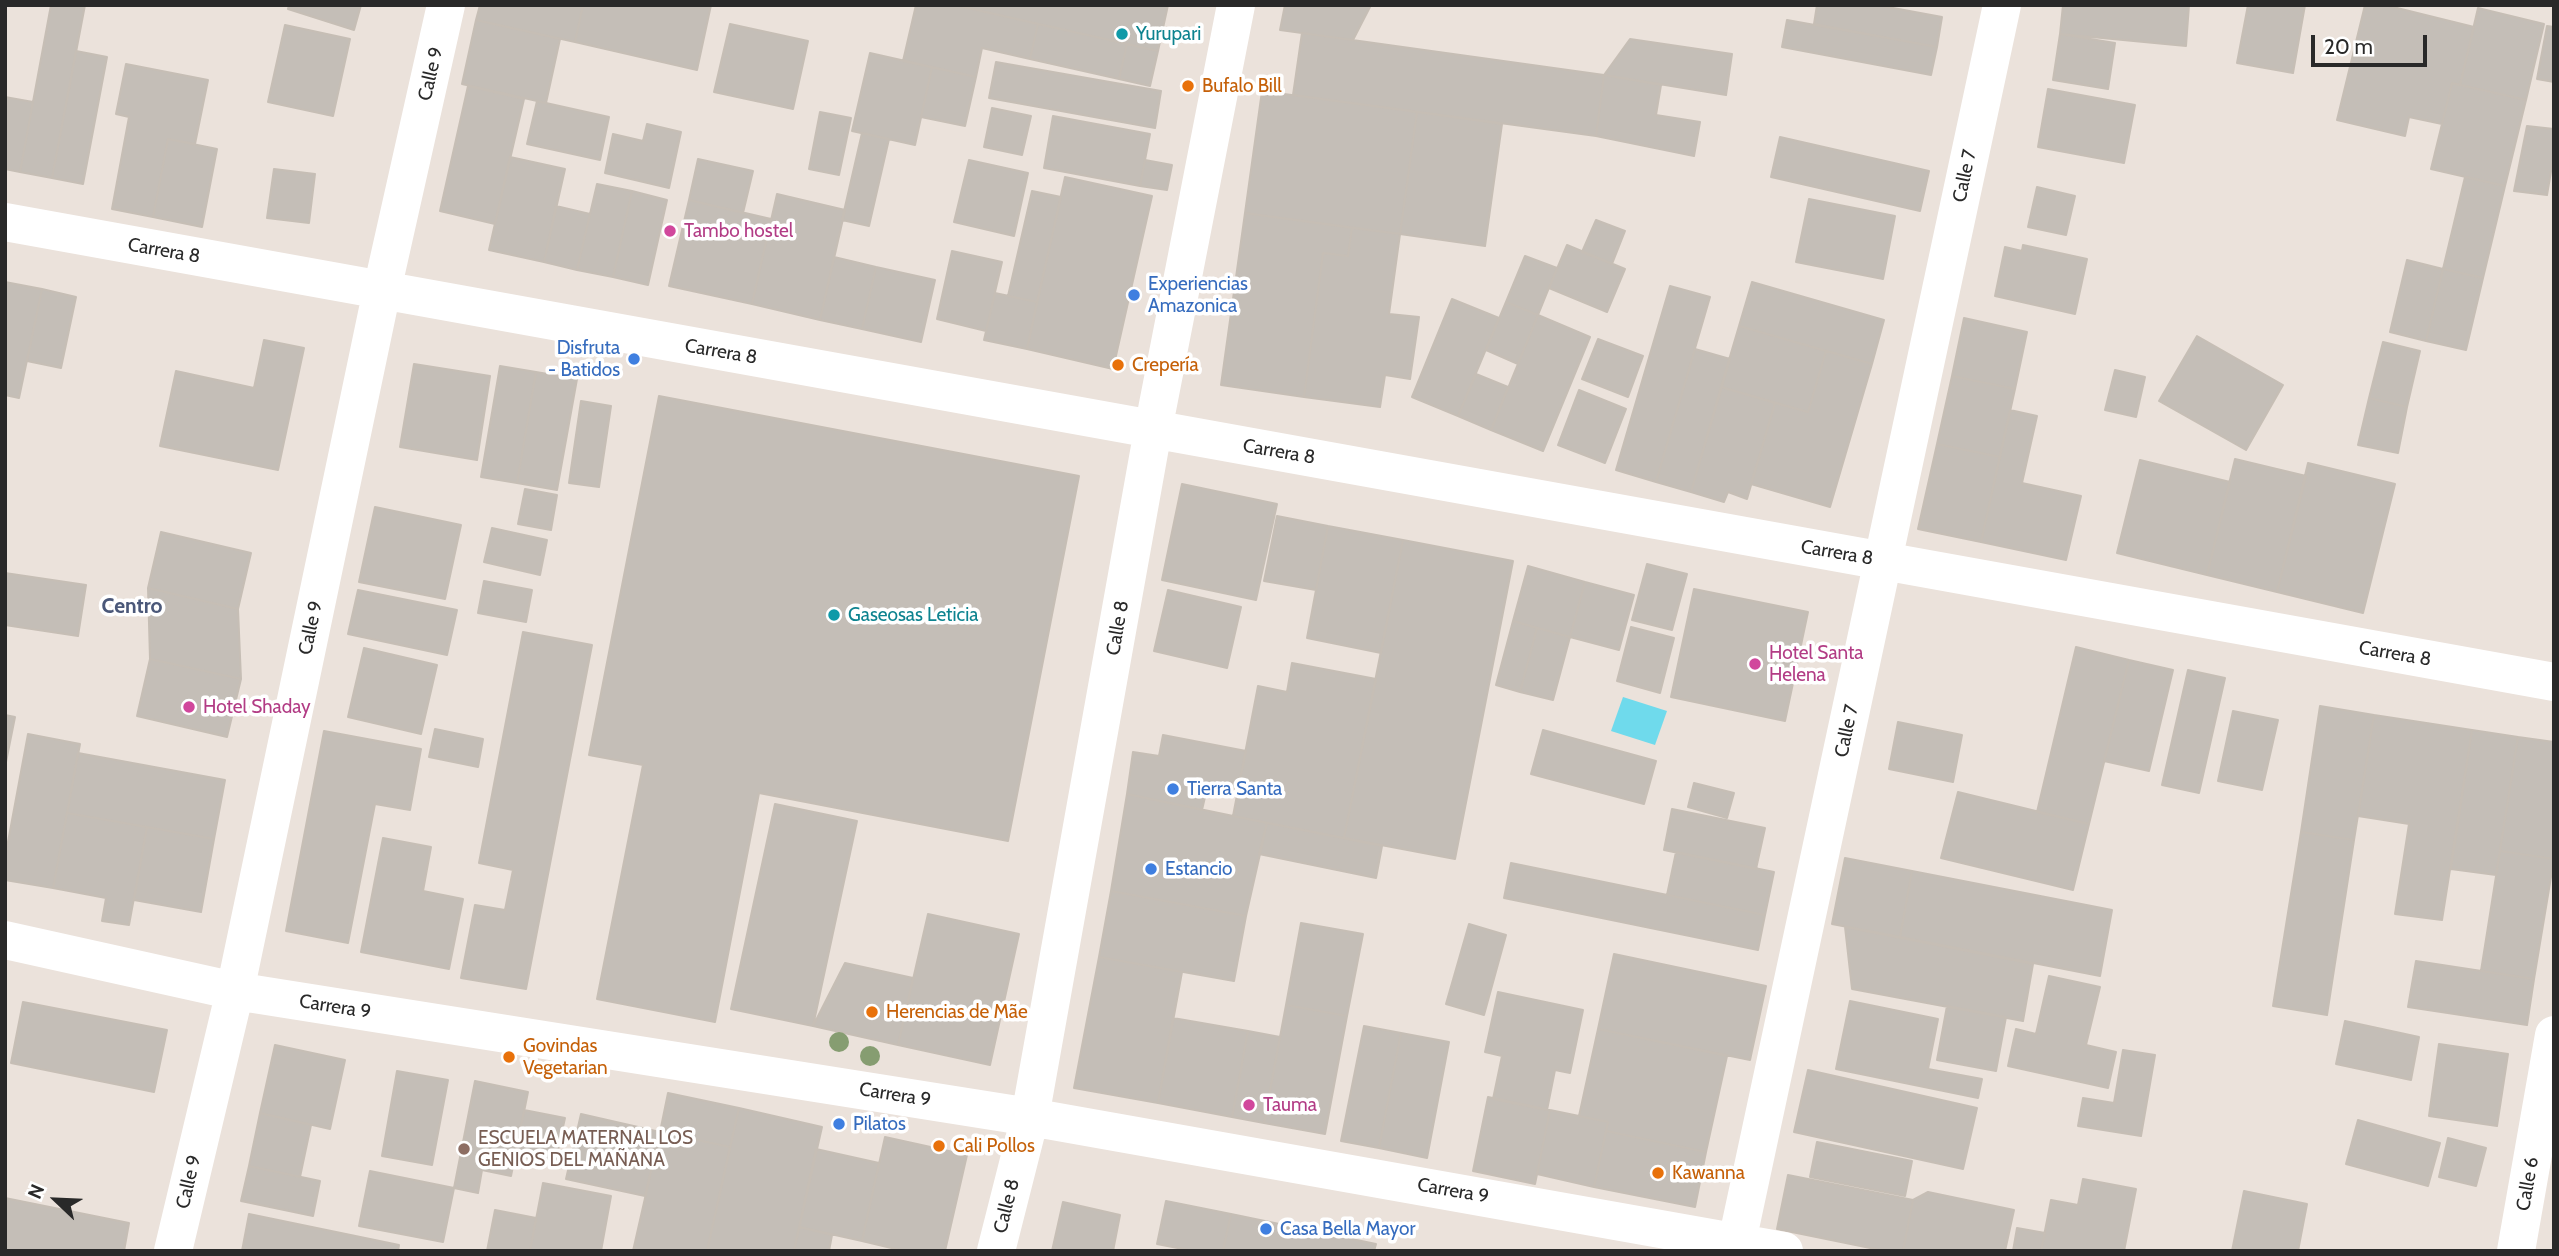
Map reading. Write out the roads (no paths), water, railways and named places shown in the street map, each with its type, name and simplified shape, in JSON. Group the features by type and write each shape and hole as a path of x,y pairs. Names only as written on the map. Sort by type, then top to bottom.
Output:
{"street":[{"name":"Calle 9","path":"173,1251 235,991 382,290 446,5"},
{"name":"Calle 8","path":"996,1251 1036,1118 1153,430 1236,5"},
{"name":"Calle 7","path":"1736,1246 2002,5"},
{"name":"Carrera 8","path":"5,222 2554,682"},
{"name":"Carrera 9","path":"5,940 235,991 1036,1118 1736,1246 1784,1251"},
{"name":"Calle 6","path":"2516,1251 2554,1035"},
{"path":"1008,1251 1036,1118"}],"water":[{"path":"1623,697 1667,711 1655,745 1611,731"}],"place":[{"name":"Yurupari","path":"1122,34"},
{"name":"Bufalo Bill","path":"1188,86"},
{"name":"Tambo hostel","path":"670,231"},
{"name":"Experiencias Amazonica","path":"1134,295"},
{"name":"Disfruta - Batidos","path":"634,359"},
{"name":"Crepería","path":"1118,365"},
{"name":"Gaseosas Leticia","path":"834,615"},
{"name":"Hotel Santa Helena","path":"1755,664"},
{"name":"Hotel Shaday","path":"189,707"},
{"name":"Tierra Santa","path":"1173,789"},
{"name":"Estancio","path":"1151,869"},
{"name":"Herencias de Mãe","path":"872,1012"},
{"name":"Govindas Vegetarian","path":"509,1057"},
{"name":"Tauma","path":"1249,1105"},
{"name":"Pilatos","path":"839,1124"},
{"name":"Cali Pollos","path":"939,1146"},
{"name":"ESCUELA MATERNAL LOS GENIOS DEL MAÑANA","path":"464,1149"},
{"name":"Kawanna","path":"1658,1173"},
{"name":"Casa Bella Mayor","path":"1266,1229"}],"district":[{"name":"Centro","path":"132,607"}]}
